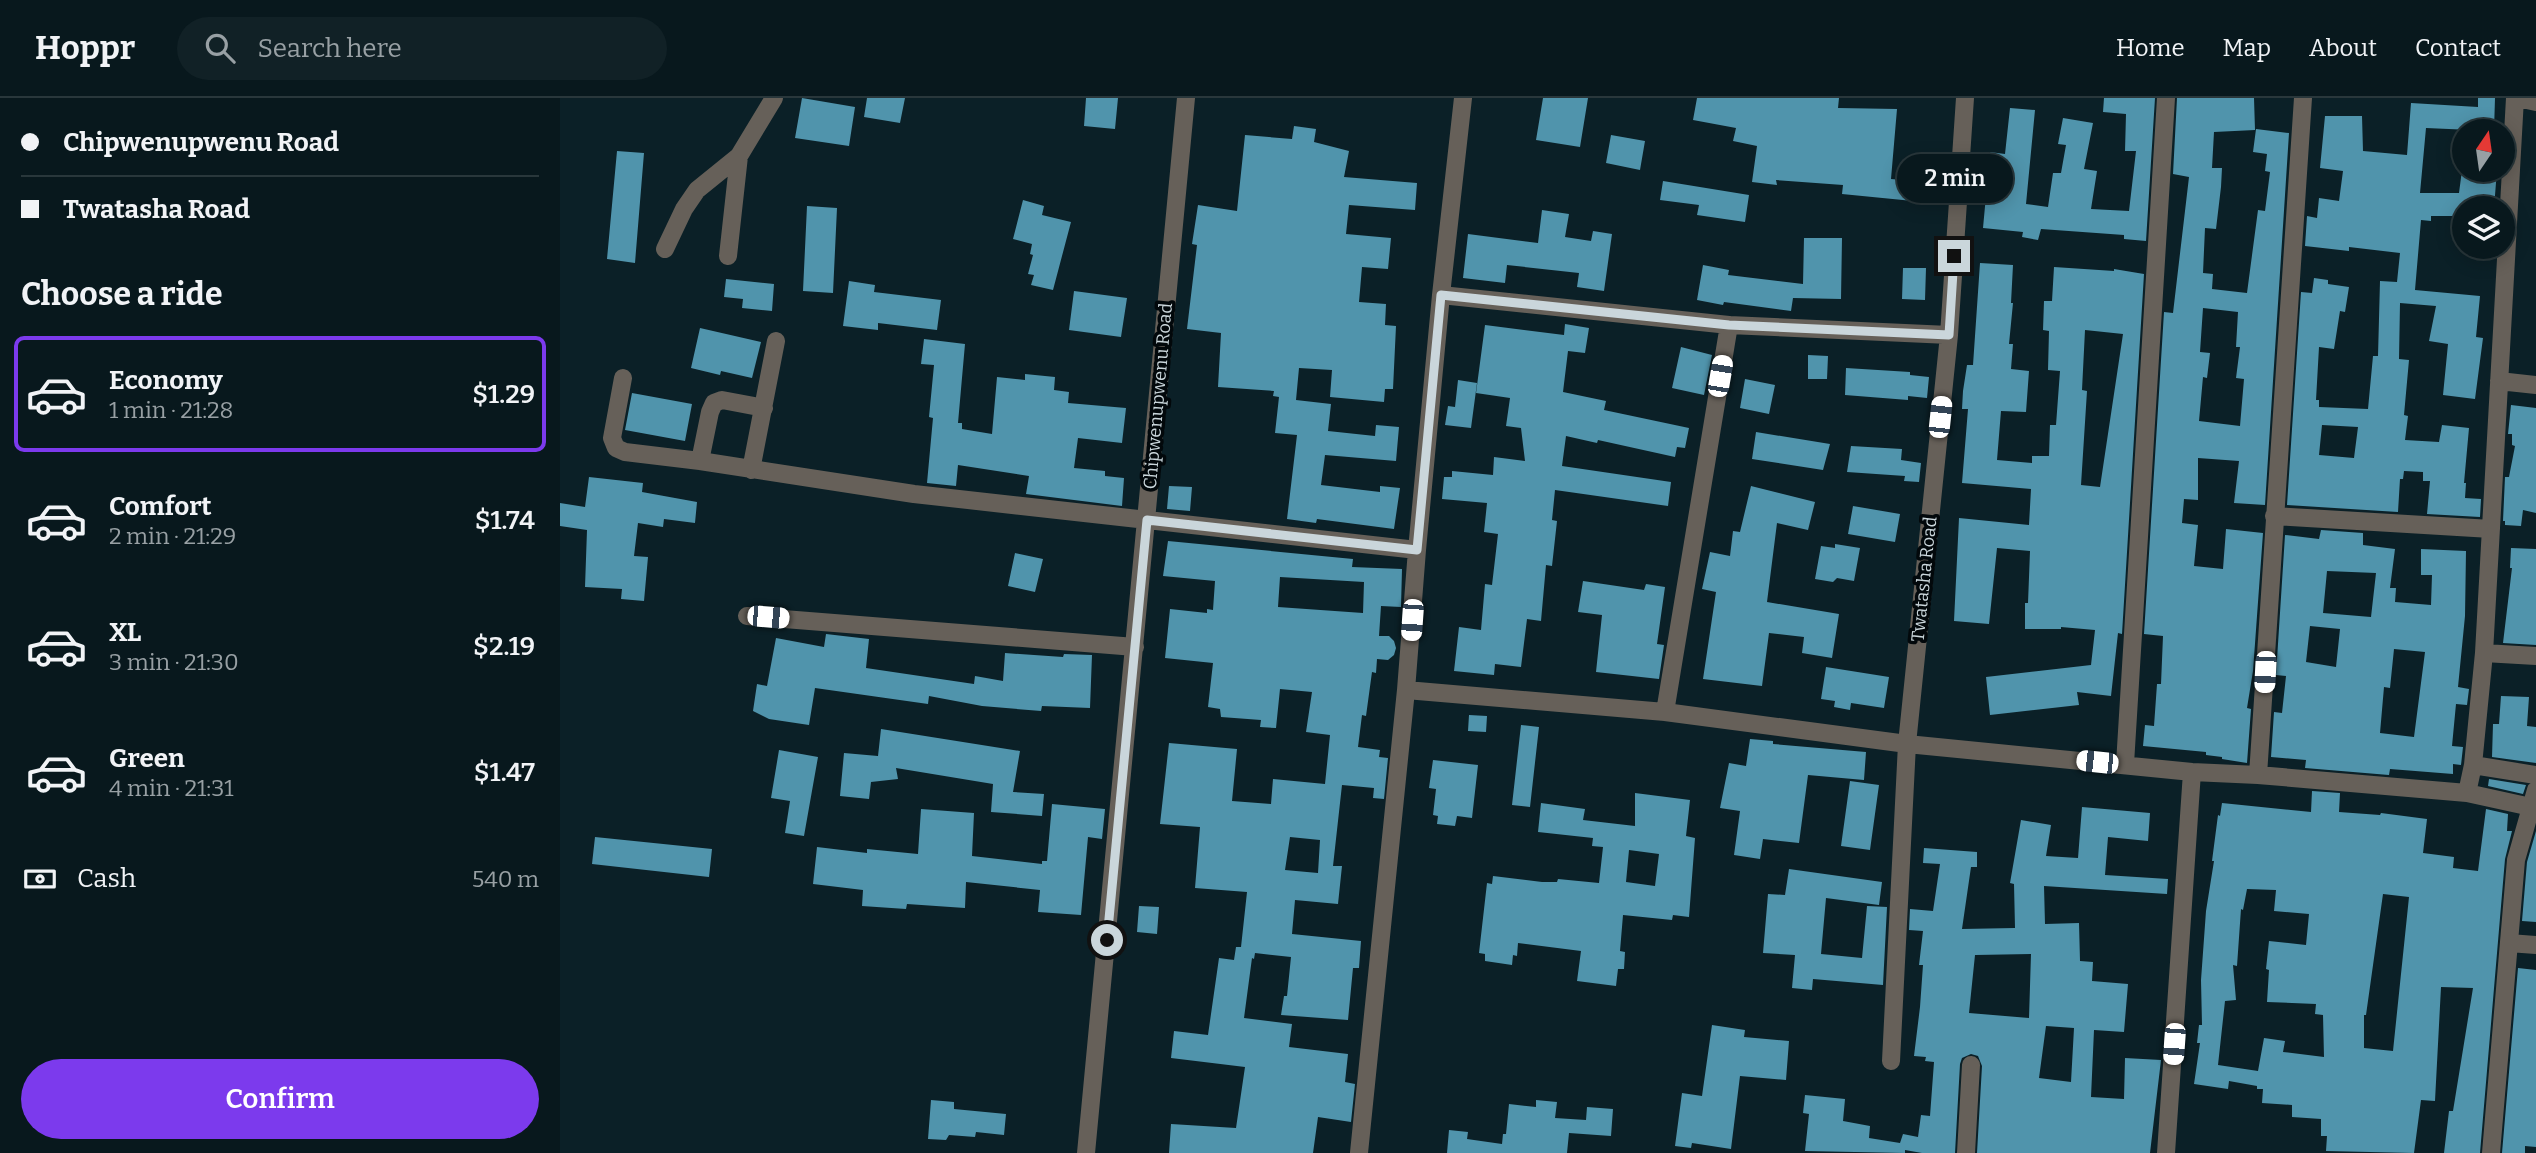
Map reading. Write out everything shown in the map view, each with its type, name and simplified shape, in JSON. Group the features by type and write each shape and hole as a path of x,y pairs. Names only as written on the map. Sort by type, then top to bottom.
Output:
{"street":[{"path":"665,249 684,209 697,190 739,156 774,98"},
{"name":"Chipwenupwenu Road","path":"1086,1153 1186,98"},
{"path":"1359,1153 1406,690 1441,295 1463,98"},
{"name":"Twatasha Road","path":"1891,1061 1907,744 1949,335 1965,98"},
{"path":"2124,764 2166,98"},
{"path":"2258,775 2303,98"},
{"path":"2467,793 2473,765 2484,653 2516,98 2536,102"},
{"path":"727,256 739,156"},
{"path":"1441,295 1729,325 1949,335"},
{"path":"1665,712 1729,325"},
{"path":"751,470 776,341"},
{"path":"623,378 612,438 616,447 625,452 914,494 1417,550"},
{"path":"2499,381 2536,385"},
{"path":"700,461 709,412 714,403 722,400 764,408"},
{"path":"2274,516 2491,529"},
{"path":"747,616 1135,647"},
{"path":"2484,653 2536,656"},
{"path":"1406,690 1665,712 1907,744 2192,772 2258,775 2533,799 2516,860 2491,1153"},
{"path":"2473,765 2536,775"},
{"path":"2166,1153 2192,772"},
{"path":"2509,943 2536,944"},
{"path":"1966,1153 1972,1065"}],"building":[{"path":"802,98 855,107 849,146 795,138"},
{"path":"867,98 905,98 900,123 864,117"},
{"path":"1086,98 1118,98 1115,129 1084,126"},
{"path":"1543,98 1588,98 1580,147 1536,140"},
{"path":"1697,98 1839,98 1838,108 1897,109 1891,179 1925,182 1923,202 1842,194 1843,185 1776,180 1777,185 1752,182 1757,146 1733,141 1736,128 1693,120"},
{"path":"2104,98 2155,98 2146,241 2124,239 2124,235 2041,229 2038,240 2022,237 2023,232 1983,228 1990,152 2005,154 2010,108 2035,110 2026,204 2048,207 2053,173 2061,173 2066,145 2058,144 2063,118 2093,123 2084,169 2097,171 2091,209 2129,211 2136,151 2125,151 2126,114 2103,112"},
{"path":"2177,98 2254,98 2255,130 2214,132 2212,168 2222,168 2221,187 2216,229 2205,228 2203,273 2213,274 2212,289 2247,293 2258,210 2265,211 2270,172 2265,171 2267,154 2253,152 2256,129 2289,133 2265,505 2234,503 2239,461 2198,458 2198,500 2184,499 2182,523 2198,525 2194,566 2223,569 2226,529 2263,533 2253,671 2247,708 2251,709 2247,763 2206,755 2206,752 2143,746 2145,725 2154,726 2157,684 2161,684 2163,636 2144,634 2164,312 2173,313 2189,177 2173,174","holes":["2203,308 2238,312 2236,347 2240,347 2236,378 2244,379 2240,426 2199,421 2203,377 2207,378 2210,353 2200,352"]},
{"path":"2478,98 2495,98 2494,119 2452,119 2452,129 2426,128 2420,193 2459,193 2460,182 2496,182 2495,196 2452,196 2452,216 2431,216 2431,221 2421,220 2415,290 2480,296 2476,337 2483,338 2475,399 2443,395 2448,344 2429,341 2436,306 2400,303 2399,359 2409,360 2404,415 2408,416 2405,440 2439,442 2442,425 2469,428 2465,498 2481,499 2480,517 2427,514 2430,481 2423,481 2423,472 2404,471 2403,479 2400,479 2398,512 2287,505 2301,292 2312,293 2314,278 2328,280 2328,284 2349,287 2345,312 2340,311 2334,349 2319,347 2316,400 2319,400 2319,407 2368,409 2373,356 2378,356 2380,281 2397,282 2400,253 2349,247 2349,251 2305,246 2307,216 2317,218 2319,198 2339,201 2343,171 2320,168 2325,116 2362,116 2363,151 2407,155 2411,103 2478,107","holes":["2322,425 2358,427 2354,458 2319,455"]},
{"path":"1294,126 1316,129 1314,142 1349,151 1344,177 1417,183 1415,210 1349,205 1346,234 1391,238 1388,269 1362,267 1359,302 1386,304 1385,325 1396,326 1393,389 1385,389 1384,402 1330,397 1332,370 1299,368 1296,400 1331,404 1328,431 1375,436 1376,425 1399,427 1396,461 1325,455 1321,485 1380,492 1380,486 1400,488 1394,529 1317,519 1316,523 1287,519 1297,435 1275,433 1279,397 1273,396 1274,391 1218,387 1221,333 1187,329 1197,245 1192,244 1198,205 1237,211 1245,135 1292,139"},
{"path":"1611,135 1645,141 1640,170 1606,163"},
{"path":"617,151 644,153 635,263 607,259"},
{"path":"1663,181 1749,195 1745,222 1697,215 1699,205 1660,200"},
{"path":"1023,200 1044,206 1042,215 1071,222 1053,290 1031,285 1034,275 1028,274 1033,255 1030,254 1032,244 1013,239"},
{"path":"807,206 837,208 833,293 803,291"},
{"path":"1542,210 1569,214 1565,237 1591,241 1593,231 1612,234 1604,291 1577,287 1579,273 1507,265 1505,283 1463,278 1468,234 1538,243"},
{"path":"1804,238 1842,238 1841,299 1793,298 1791,311 1697,300 1703,265 1729,270 1728,275 1803,284"},
{"path":"1980,263 2013,265 2009,344 2013,344 2011,369 2029,371 2026,412 2001,411 1997,460 2032,463 2032,456 2049,456 2050,425 2056,425 2060,371 2048,370 2049,331 2043,330 2044,301 2052,301 2054,267 2114,269 2144,274 2122,634 2118,633 2111,696 2077,692 2079,705 1990,715 1986,677 2091,665 2095,630 2061,627 2025,629 2030,551 1997,548 1989,624 1954,621 1959,518 2029,525 2031,489 1962,483 1968,409 1962,409 1963,391 1967,365 1973,365","holes":["2085,330 2123,334 2100,487 2081,485 2087,391 2082,390"]},
{"path":"1903,268 1926,268 1925,300 1902,299"},
{"path":"726,279 774,284 772,311 742,308 743,299 724,297"},
{"path":"849,281 875,285 874,292 941,300 937,330 878,323 878,330 843,326"},
{"path":"1074,291 1127,298 1121,337 1069,330"},
{"path":"1565,324 1589,328 1585,353 1568,351 1563,392 1606,401 1604,410 1689,428 1685,448 1677,447 1675,457 1598,440 1597,443 1566,436 1562,466 1671,482 1668,506 1555,490 1552,520 1557,521 1552,566 1546,565 1541,621 1527,619 1521,667 1495,664 1494,675 1454,671 1459,627 1481,630 1485,584 1492,585 1498,534 1484,532 1487,503 1442,499 1444,477 1452,477 1452,471 1493,475 1494,457 1525,461 1521,428 1506,426 1510,398 1476,393 1485,325 1564,335"},
{"path":"700,328 761,342 752,378 721,371 720,375 691,368"},
{"path":"924,339 965,344 958,423 962,423 962,429 992,434 997,377 1025,380 1025,374 1055,377 1054,390 1069,392 1068,403 1126,408 1122,443 1078,438 1074,468 1105,471 1105,476 1124,478 1122,506 1026,494 1029,476 958,465 956,486 927,483 933,418 929,417 934,365 921,364"},
{"path":"1681,347 1712,355 1704,395 1672,388"},
{"path":"1808,355 1828,356 1827,379 1808,379"},
{"path":"1846,368 1910,372 1910,375 1929,377 1927,398 1908,396 1908,400 1845,395"},
{"path":"1745,379 1775,385 1769,414 1740,408"},
{"path":"1458,380 1477,383 1471,428 1445,425 1448,406 1455,407"},
{"path":"632,393 692,404 685,441 625,430"},
{"path":"2511,405 2536,408 2536,513 2523,510 2521,526 2505,525 2503,521 2505,477 2509,477 2515,446 2512,445 2512,434 2508,434"},
{"path":"1756,432 1830,444 1823,470 1752,459"},
{"path":"1851,446 1902,449 1901,460 1921,463 1919,482 1904,481 1905,476 1847,472"},
{"path":"589,477 643,483 642,492 697,502 695,523 664,519 663,527 638,523 634,556 648,557 644,601 621,599 622,589 585,587 587,530 560,526 560,503 585,507"},
{"path":"1169,486 1192,487 1190,511 1167,509"},
{"path":"1751,486 1815,502 1808,530 1777,523 1767,602 1839,614 1832,658 1802,653 1804,637 1769,633 1762,686 1703,679 1716,592 1702,589 1710,552 1730,556 1733,531 1740,532"},
{"path":"1853,506 1900,514 1895,542 1848,534"},
{"path":"2321,530 2363,533 2363,545 2395,549 2390,588 2396,588 2395,602 2431,605 2432,575 2421,575 2421,549 2466,551 2465,616 2458,687 2469,689 2467,705 2456,704 2452,746 2463,747 2461,765 2453,764 2453,774 2390,769 2389,775 2305,768 2306,760 2271,757 2274,712 2282,713 2286,676 2276,675 2285,535 2319,539","holes":["2327,571 2376,573 2371,617 2323,613","2310,626 2340,629 2336,667 2306,662","2394,649 2425,652 2414,737 2380,733 2384,687 2390,688"]},
{"path":"1168,541 1353,559 1352,567 1402,569 1401,607 1381,606 1379,636 1389,636 1396,648 1394,655 1388,660 1377,659 1376,673 1372,672 1366,716 1362,715 1358,747 1380,750 1379,757 1388,758 1384,799 1373,798 1374,788 1342,785 1333,866 1342,866 1338,904 1295,900 1292,934 1361,941 1359,968 1353,968 1348,1020 1281,1015 1284,996 1287,996 1291,957 1255,953 1254,959 1252,958 1244,1018 1292,1024 1289,1047 1348,1054 1345,1082 1355,1084 1351,1122 1318,1117 1313,1153 1169,1153 1171,1124 1236,1128 1245,1067 1171,1058 1174,1031 1208,1035 1219,958 1234,960 1236,947 1241,947 1247,892 1195,888 1200,827 1160,824 1169,743 1237,749 1232,801 1271,804 1273,779 1325,784 1330,735 1306,732 1312,692 1280,689 1276,728 1260,727 1261,720 1221,717 1220,709 1208,707 1213,663 1165,658 1170,609 1207,613 1207,609 1213,610 1215,581 1163,576","holes":["1280,577 1364,582 1363,613 1278,607","1290,837 1320,840 1318,873 1285,870"]},
{"path":"1835,544 1860,548 1854,581 1837,578 1833,582 1815,579 1821,546 1835,548"},
{"path":"2511,548 2536,549 2536,645 2503,643 2512,568"},
{"path":"1015,553 1043,559 1035,592 1008,586"},
{"path":"1583,581 1644,590 1646,584 1665,587 1657,644 1664,645 1659,679 1596,672 1602,615 1578,612"},
{"path":"826,634 869,639 866,668 974,684 975,676 1003,681 1005,653 1063,657 1064,654 1092,655 1090,708 1042,706 1041,711 982,706 929,696 928,704 815,688 809,725 769,719 753,711 757,684 767,686 776,638 824,647"},
{"path":"1826,667 1889,677 1884,708 1851,703 1850,710 1834,707 1835,701 1821,699"},
{"path":"2501,696 2529,697 2527,726 2536,727 2536,763 2492,757 2493,724 2499,724"},
{"path":"1469,715 1487,716 1486,732 1468,731"},
{"path":"1521,725 1539,727 1530,807 1512,805"},
{"path":"881,729 1020,751 1013,792 1044,794 1042,816 991,812 993,784 896,768 898,779 871,782 869,799 840,796 844,753 878,756"},
{"path":"1750,739 1773,741 1773,744 1866,752 1864,780 1808,775 1799,843 1763,839 1760,859 1734,855 1740,811 1720,808 1729,763 1746,766"},
{"path":"779,750 818,757 804,836 785,833 790,801 771,798"},
{"path":"1433,760 1478,765 1472,818 1457,816 1455,826 1437,824 1438,816 1433,815 1436,789 1429,788"},
{"path":"2489,779 2526,785 2523,794 2488,786"},
{"path":"1850,781 1879,785 1870,850 1841,846"},
{"path":"2312,791 2340,793 2339,812 2381,813 2427,819 2423,853 2454,857 2453,868 2478,871 2486,809 2508,814 2507,831 2512,831 2505,859 2480,1153 2444,1153 2449,1111 2453,1111 2473,988 2441,987 2435,1101 2421,1100 2414,1153 2326,1151 2327,1136 2321,1136 2321,1119 2292,1117 2292,1105 2262,1103 2263,1089 2229,1081 2228,1089 2194,1084 2200,1043 2197,1043 2199,1025 2202,1025 2201,980 2206,911 2218,815 2220,816 2222,803 2311,812","holes":["2247,889 2276,890 2274,911 2309,914 2306,945 2269,941 2267,1002 2316,1004 2315,1014 2323,1015 2324,1057 2283,1052 2285,1041 2264,1038 2258,1071 2218,1065 2225,1001 2236,1000 2233,965 2237,966 2241,909 2243,910","2383,894 2409,897 2393,1051 2364,1048 2364,1015"]},
{"path":"1635,793 1690,800 1686,836 1695,838 1689,917 1673,915 1672,920 1623,915 1620,951 1625,952 1624,969 1618,969 1616,986 1577,981 1581,951 1518,943 1517,956 1513,955 1512,965 1485,961 1485,954 1479,953 1487,883 1492,884 1493,876 1542,882 1557,882 1558,879 1599,883 1603,847 1592,846 1593,838 1538,832 1541,803 1585,809 1583,820 1635,826","holes":["1629,850 1659,854 1655,886 1626,882"]},
{"path":"1052,804 1105,809 1102,839 1088,837 1081,915 1038,912 1040,890 966,882 965,908 907,904 906,909 862,906 863,890 813,884 817,847 867,853 867,849 918,854 921,809 974,813 972,856 1042,864 1042,861 1047,861"},
{"path":"2082,807 2150,813 2148,841 2108,837 2105,875 2168,879 2167,894 2044,886 2045,924 2079,923 2080,961 2093,962 2092,981 2128,984 2124,1032 2094,1030 2091,1097 2124,1099 2125,1058 2161,1060 2150,1153 1977,1153 1982,1066 1978,1056 1971,1054 1962,1058 1960,1064 1955,1153 1905,1150 1905,1153 1805,1151 1809,1114 1803,1113 1805,1095 1845,1099 1843,1121 1870,1126 1869,1138 1900,1143 1903,1134 1918,1137 1921,1115 1930,1116 1934,1062 1925,1061 1926,1057 1914,1056 1920,1007 1923,965 1919,965 1923,931 1909,930 1910,909 1933,911 1940,864 1923,863 1924,848 1977,852 1977,867 1971,867 1962,929 2015,928 2014,884 2010,883 2021,820 2051,825 2046,856 2078,858","holes":["2031,954 2029,1018 1969,1013 1975,955","2046,1026 2074,1028 2071,1082 2039,1078"]},
{"path":"2536,831 2536,922 2522,921 2527,862"},
{"path":"595,837 712,849 709,877 592,864"},
{"path":"1789,869 1882,882 1879,905 1826,898 1821,954 1862,958 1867,906 1887,907 1883,985 1813,979 1812,990 1792,988 1795,955 1763,953 1768,894 1785,895"},
{"path":"1139,906 1159,907 1157,934 1137,932"},
{"path":"2518,968 2536,970 2536,1147 2525,1146 2525,1153 2502,1153"},
{"path":"1712,1025 1745,1030 1744,1037 1789,1041 1786,1080 1740,1076 1731,1149 1692,1143 1691,1148 1675,1146 1682,1093 1702,1096"},
{"path":"931,1100 954,1102 954,1109 1006,1114 1004,1135 976,1132 975,1137 949,1135 946,1140 928,1139"},
{"path":"1536,1100 1557,1102 1555,1118 1586,1120 1587,1107 1613,1109 1611,1136 1569,1133 1567,1153 1447,1153 1449,1130 1468,1132 1467,1139 1502,1144 1503,1134 1506,1134 1509,1104 1536,1107"}],"route":[{"path":"1107,940 1147,520 1417,550 1441,295 1729,325 1949,335 1954,256"}]}
